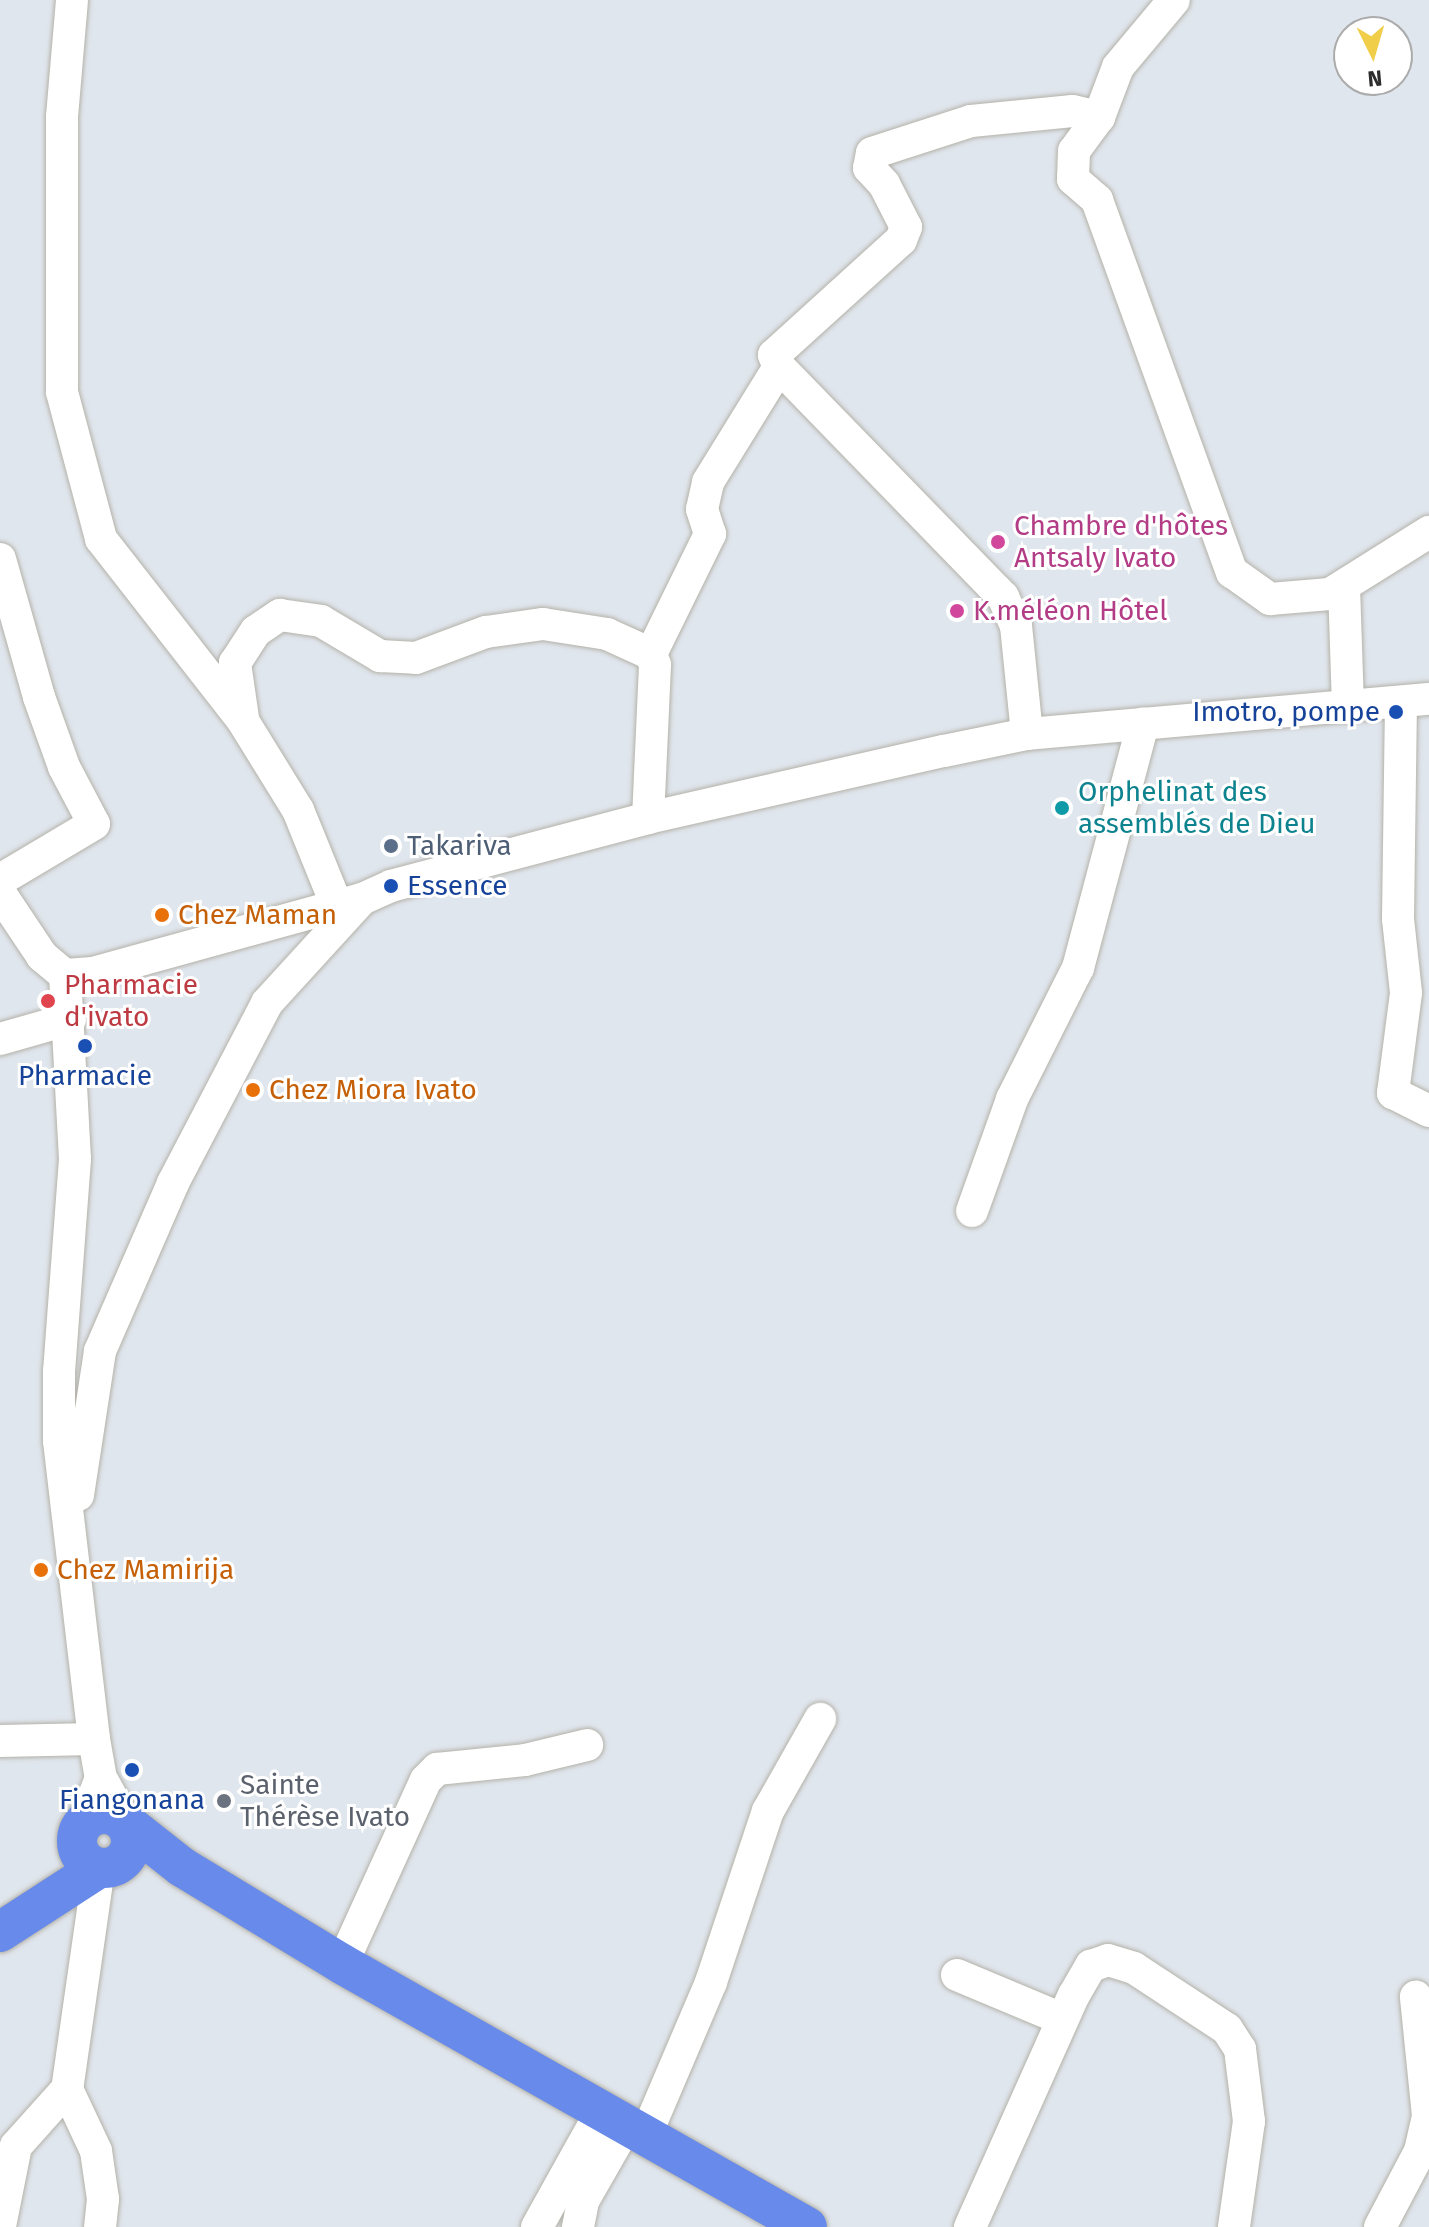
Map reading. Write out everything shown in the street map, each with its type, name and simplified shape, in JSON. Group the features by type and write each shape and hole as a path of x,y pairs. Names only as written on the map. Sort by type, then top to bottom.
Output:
{"main road":[{"path":"13,1922 102,1843 182,1867 342,1964 807,2227"}],"street":[{"path":"72,0 62,117 62,392 101,539 243,721 298,810 349,902"},
{"path":"1174,0 1118,67 1099,117 1074,151 1073,179 1097,200 1232,572 1270,599 1330,594 1429,532"},
{"path":"1027,734 1016,626 1003,597 779,367 774,355 901,240 906,227 884,184 869,168 872,153 971,121 1073,111 1099,117"},
{"path":"648,818 651,654 710,534 702,509 708,482 779,367"},
{"path":"0,559 44,711 64,767 94,824 0,880"},
{"path":"1344,586 1348,707"},
{"path":"243,721 235,663 256,631 280,615 321,621 380,656 416,658 486,632 543,624 607,634 651,654"},
{"path":"0,893 42,956 65,975 93,973 349,902 391,886 648,818 1027,734 1415,700 1398,919 1406,993 1393,1093 1418,1110 1429,1111"},
{"path":"972,1211 1012,1099 1078,968 1143,723"},
{"path":"72,1521 100,1351 173,1183 267,1003 349,902"},
{"path":"65,975 70,1019 75,1159 59,1371 59,1441 72,1521 94,1739 101,1778 102,1843 67,2089 96,2151 103,2199 100,2227"},
{"path":"0,1039 70,1019"},
{"path":"577,2226 583,2201 624,2125 711,1982 768,1811 820,1719"},
{"path":"0,1741 94,1739"},
{"path":"342,1964 426,1780 437,1769 525,1760 587,1745"},
{"path":"970,2227 1062,2019 1091,1966 1108,1960 1134,1968 1227,2029 1240,2049 1248,2085 1249,2121 1234,2227"},
{"path":"957,1975 1062,2019"},
{"path":"1380,2227 1420,2151 1428,2116 1416,1997"},
{"path":"0,2226 16,2146 67,2089"},
{"path":"537,2227 624,2125"}],"place":[{"name":"Chambre d'hôtes Antsaly Ivato","path":"998,542"},
{"name":"K.méléon Hôtel","path":"957,611"},
{"name":"Imotro, pompe","path":"1396,712"},
{"name":"Orphelinat des assemblés de Dieu","path":"1062,808"},
{"name":"Takariva","path":"391,846"},
{"name":"Essence","path":"391,886"},
{"name":"Chez Maman","path":"162,915"},
{"name":"Pharmacie d'ivato","path":"48,1001"},
{"name":"Pharmacie","path":"85,1046"},
{"name":"Chez Miora Ivato","path":"253,1090"},
{"name":"Chez Mamirija","path":"41,1570"},
{"name":"Fiangonana","path":"132,1770"},
{"name":"Sainte Thérèse Ivato","path":"224,1801"}]}
